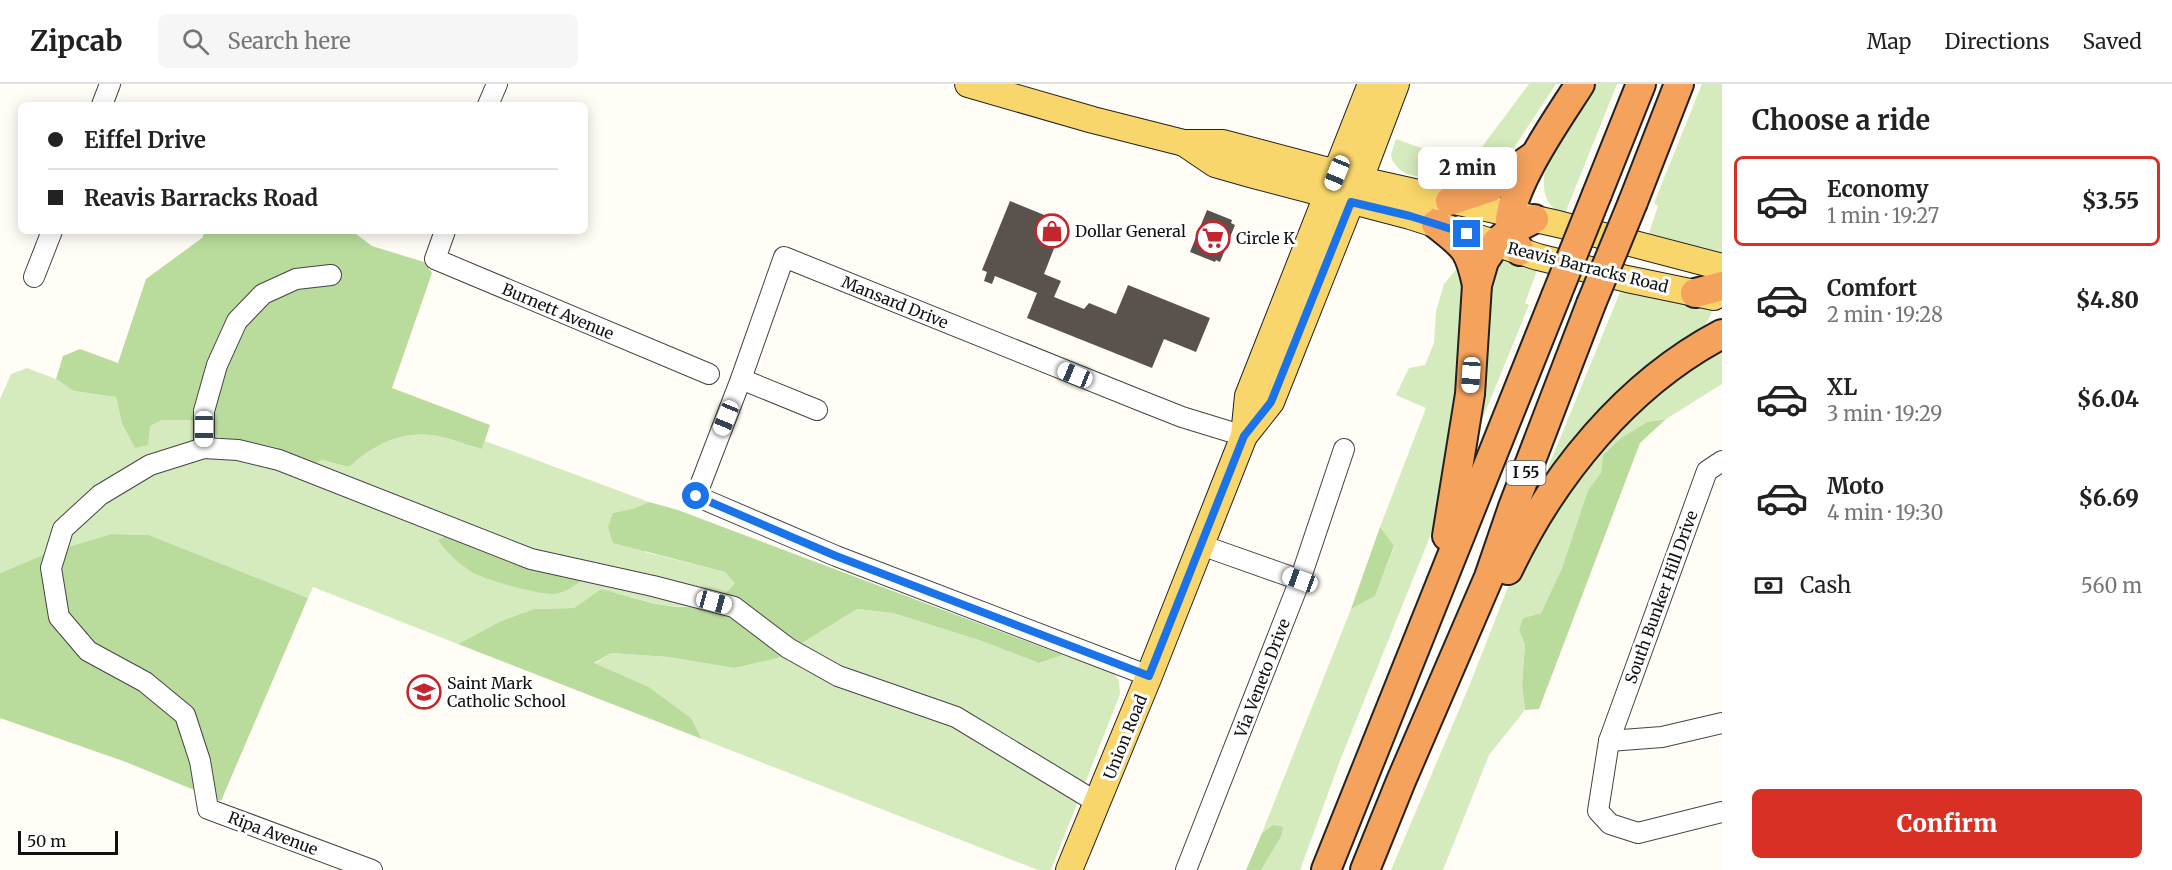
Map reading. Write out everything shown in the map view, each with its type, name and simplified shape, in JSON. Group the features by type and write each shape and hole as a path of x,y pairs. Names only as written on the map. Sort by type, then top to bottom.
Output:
{"highway":[{"path":"1438,591 1470,394 1476,285 1484,261 1514,232 1515,202 1536,155 1580,84"},
{"name":"I 55","path":"1326,870 1641,84"},
{"name":"I 55","path":"1365,870 1489,577 1513,507 1591,304 1679,84"},
{"path":"1476,285 1469,254 1443,212 1489,188 1536,155"},
{"path":"1462,642 1486,616 1523,538 1551,494 1582,453 1633,398 1695,348 1722,316"},
{"path":"1695,348 1722,334"}],"main road":[{"name":"Reavis Barracks Road","path":"968,84 1184,143 1215,164 1344,187 1514,232 1627,279 1717,282"},
{"name":"Union Road","path":"1069,870 1098,803 1244,436 1271,402 1344,187 1371,84"},
{"name":"Union Road","path":"1344,187 1378,134 1396,84"},
{"path":"1378,134 1385,164 1407,191"},
{"name":"Reavis Barracks Road","path":"1344,187 1407,191 1443,212"},
{"name":"Reavis Barracks Road","path":"1514,232 1653,247 1717,282"}],"street":[{"path":"103,102 110,84"},
{"path":"489,102 497,84"},
{"path":"34,277 51,234"},
{"name":"Burnett Avenue","path":"444,234 435,259 709,374"},
{"name":"Mansard Drive","path":"1149,676 836,556 696,496 741,379 784,257 1160,408 1244,436"},
{"path":"331,275 296,279 263,294 237,321 217,365 204,411 204,448 238,450 279,460 531,559 654,586 734,607 788,648 838,676 956,717 1098,803"},
{"path":"741,379 817,410"},
{"name":"Ripa Avenue","path":"204,448 150,465 100,495 63,529 51,568 60,617 88,651 145,682 185,715 200,761 208,808 372,870"},
{"name":"Via Veneto Drive","path":"1186,870 1300,580 1344,449"},
{"name":"South Bunker Hill Drive","path":"1722,461 1707,471 1609,741 1598,811 1610,824 1638,833 1722,812"},
{"path":"1201,545 1300,580"},
{"path":"1609,741 1662,736 1722,723"}],"green space":[{"path":"1529,84 1556,84 1500,169 1455,186 1407,174 1392,160 1391,154 1396,139 1461,162 1473,159"},
{"path":"1595,84 1617,84 1564,216 1554,209 1546,196 1542,165"},
{"path":"1702,84 1722,84 1722,258 1648,236 1658,206 1654,203"},
{"path":"204,234 356,234 372,246 424,262 432,273 392,388 490,425 482,449 450,439 419,434 386,442 349,467 322,460 309,467 274,447 221,438 190,420 162,420 150,426 148,445 135,448 122,423 116,397 74,391 56,379 63,356 80,349 118,363 146,279 202,238"},
{"path":"1503,256 1538,268 1525,303 1529,305 1473,442 1488,273"},
{"path":"1462,262 1465,270 1457,417 1443,493 1429,539 1341,758 1300,870 1261,870 1281,837 1273,825 1262,833 1351,609 1375,596 1394,547 1380,527 1426,408 1396,395 1409,368 1425,365 1434,343 1436,311 1444,284"},
{"path":"1621,290 1713,310 1705,326 1623,393 1538,492"},
{"path":"1722,347 1722,384 1666,419 1647,422 1621,438 1603,455 1601,474 1588,490 1562,568 1541,613 1523,618 1519,630 1525,645 1522,684 1525,710 1489,755 1443,870 1391,870 1470,684 1510,582 1585,466 1644,405"},
{"path":"27,368 56,379 74,391 116,397 122,423 150,426 162,420 190,420 221,438 274,447 309,467 322,460 349,467 367,453 387,442 419,434 437,436 481,449 485,441 649,502 613,513 645,552 725,572 736,583 722,596 707,603 690,606 654,603 601,589 574,608 534,609 501,621 458,644 313,587 308,598 149,535 111,534 45,554 0,573 0,399 11,374"},
{"path":"1666,419 1640,443 1539,709 1525,710 1522,684 1525,645 1519,630 1523,618 1541,613 1562,568 1588,490 1601,473 1603,455 1621,438 1647,422"},
{"path":"649,502 678,510 1063,655 1039,663 979,640 893,613 857,609 778,658 734,668 668,657 611,653 594,663 649,687 691,718 702,739 458,644 501,621 534,609 574,608 601,589 672,606 690,607 706,604 722,596 735,583 725,572 613,543 608,527 613,513"},
{"path":"1380,527 1394,546 1375,596 1351,609"},
{"path":"457,530 584,579 566,590 547,594 525,590 479,575 458,562 438,540"},
{"path":"111,534 149,535 308,598 221,801 126,762 0,718 0,573 45,554"},
{"path":"857,609 893,613 979,640 1039,663 1063,655 1113,672 1119,681 1120,694 1051,870 1038,870 702,739 691,718 649,687 594,664 611,653 668,657 734,668 778,658"},
{"path":"1273,825 1283,827 1281,837 1261,870 1246,870 1262,833"}],"building":[{"path":"1010,201 1064,223 1044,274 1061,281 1054,297 1084,309 1089,303 1116,314 1128,285 1210,318 1196,352 1164,339 1152,368 1027,318 1037,293 995,276 992,284 984,281 987,272 982,270"},
{"name":"Circle K","path":"1207,210 1232,220 1231,223 1235,225 1220,262 1190,252"}],"place":[{"name":"Dollar General","path":"1052,231"},
{"name":"Circle K","path":"1213,238"},
{"name":"Saint Mark Catholic School","path":"424,692"}],"route":[{"path":"696,496 836,556 1149,676 1244,436 1271,402 1351,202 1410,216 1467,234"}]}
